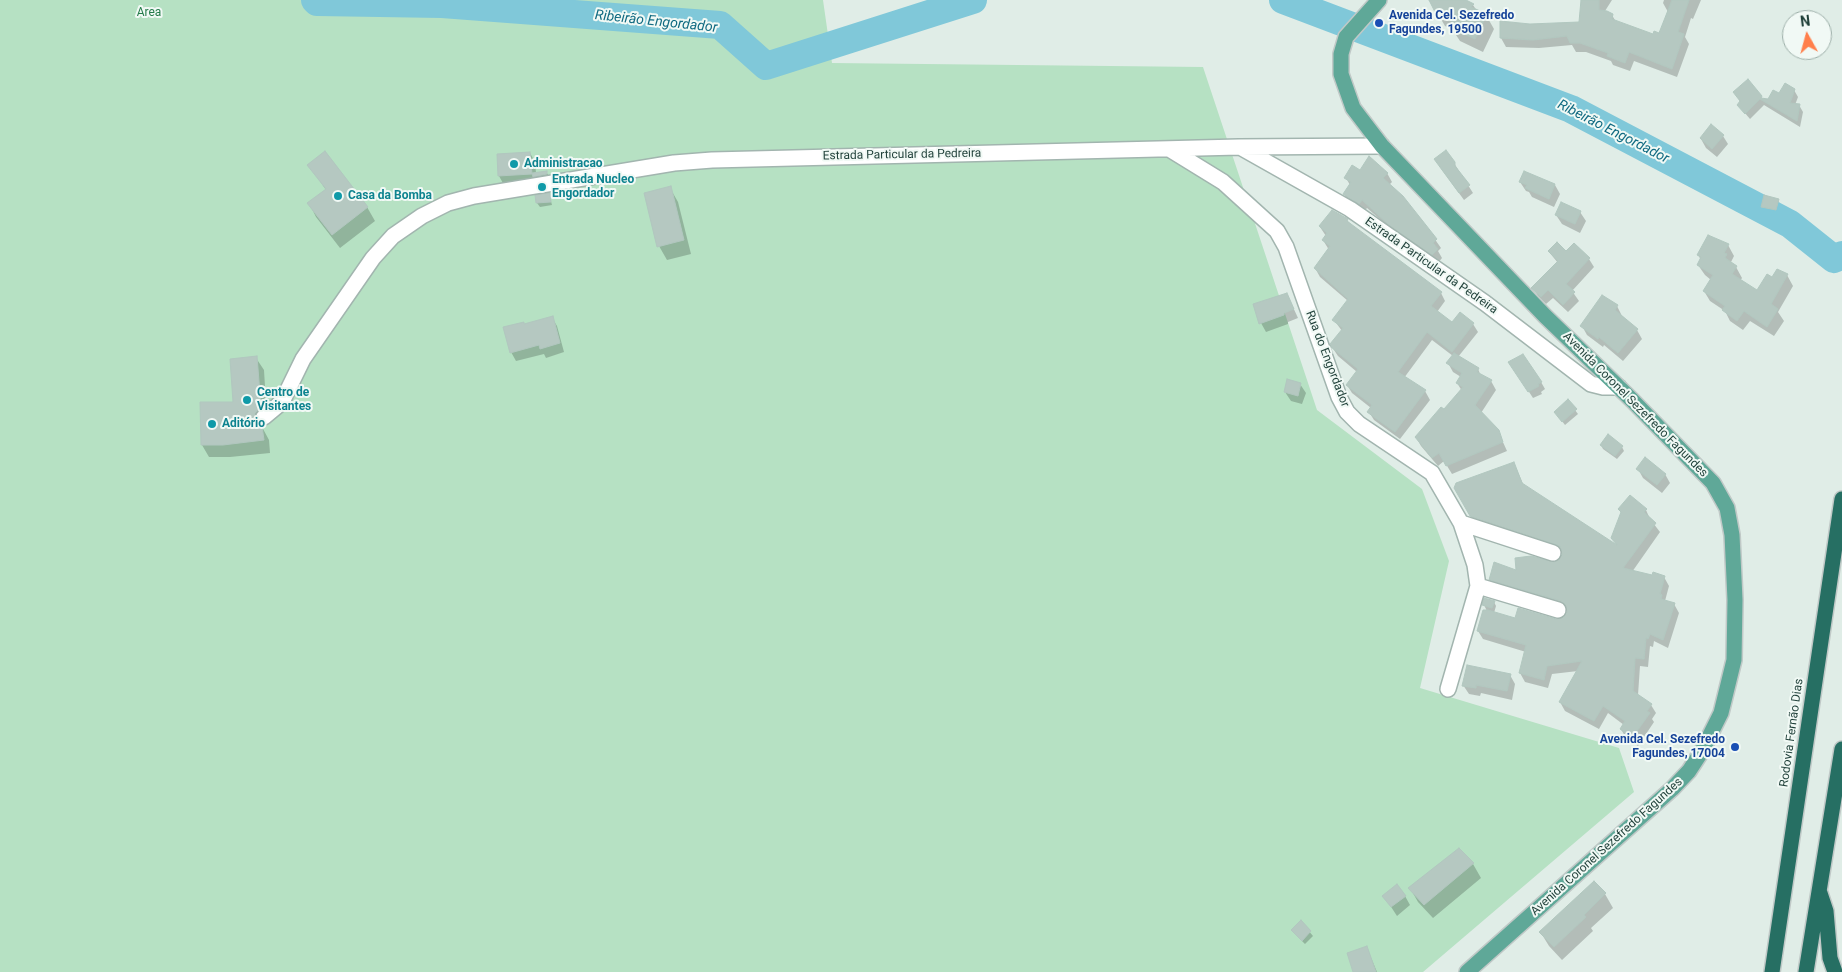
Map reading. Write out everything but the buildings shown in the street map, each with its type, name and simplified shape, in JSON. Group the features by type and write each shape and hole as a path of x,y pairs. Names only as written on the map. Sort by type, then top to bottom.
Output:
{"highway":[{"name":"Rodovia Fernão Dias","path":"1772,972 1842,499"},
{"path":"1806,972 1842,749"},
{"path":"1819,890 1826,911 1830,958 1835,972"}],"main road":[{"name":"Avenida Coronel Sezefredo Fagundes","path":"1379,0 1346,37 1341,54 1340,66 1353,108 1382,146 1545,316 1619,387 1714,483 1727,508 1732,534 1735,591 1734,660 1721,713 1693,764 1672,789 1467,972"}],"street":[{"name":"Estrada Particular da Pedreira","path":"264,417 282,402 303,359 374,258 393,236 422,216 448,203 474,196 674,163 712,160 1239,147 1382,146"},
{"name":"Estrada Particular da Pedreira","path":"1239,147 1350,209 1485,303 1591,384 1603,387 1619,387"},
{"name":"Rua do Engordador","path":"1171,150 1223,182 1277,231 1286,247 1339,397 1347,412 1359,424 1432,472 1461,523 1475,565 1478,586 1448,689"},
{"path":"1461,523 1553,553"},
{"path":"1478,586 1558,610"}],"green space":[{"name":"Area","path":"0,0 823,0 832,63 1203,67 1317,410 1422,489 1449,561 1420,688 1619,748 1634,792 1423,972 0,972"}],"waterway":[{"name":"Ribeirão Engordador","path":"315,0 317,2 442,4 720,25 766,66 973,0"},
{"name":"Ribeirão Engordador","path":"1283,0 1571,109 1790,224 1834,259 1842,255"}],"place":[{"name":"Avenida Cel. Sezefredo Fagundes, 19500","path":"1379,23"},
{"name":"Administracao","path":"514,164"},
{"name":"Entrada Nucleo Engordador","path":"542,187"},
{"name":"Casa da Bomba","path":"338,196"},
{"name":"Centro de Visitantes","path":"247,400"},
{"name":"Aditório","path":"212,424"},
{"name":"Avenida Cel. Sezefredo Fagundes, 17004","path":"1735,747"}]}
